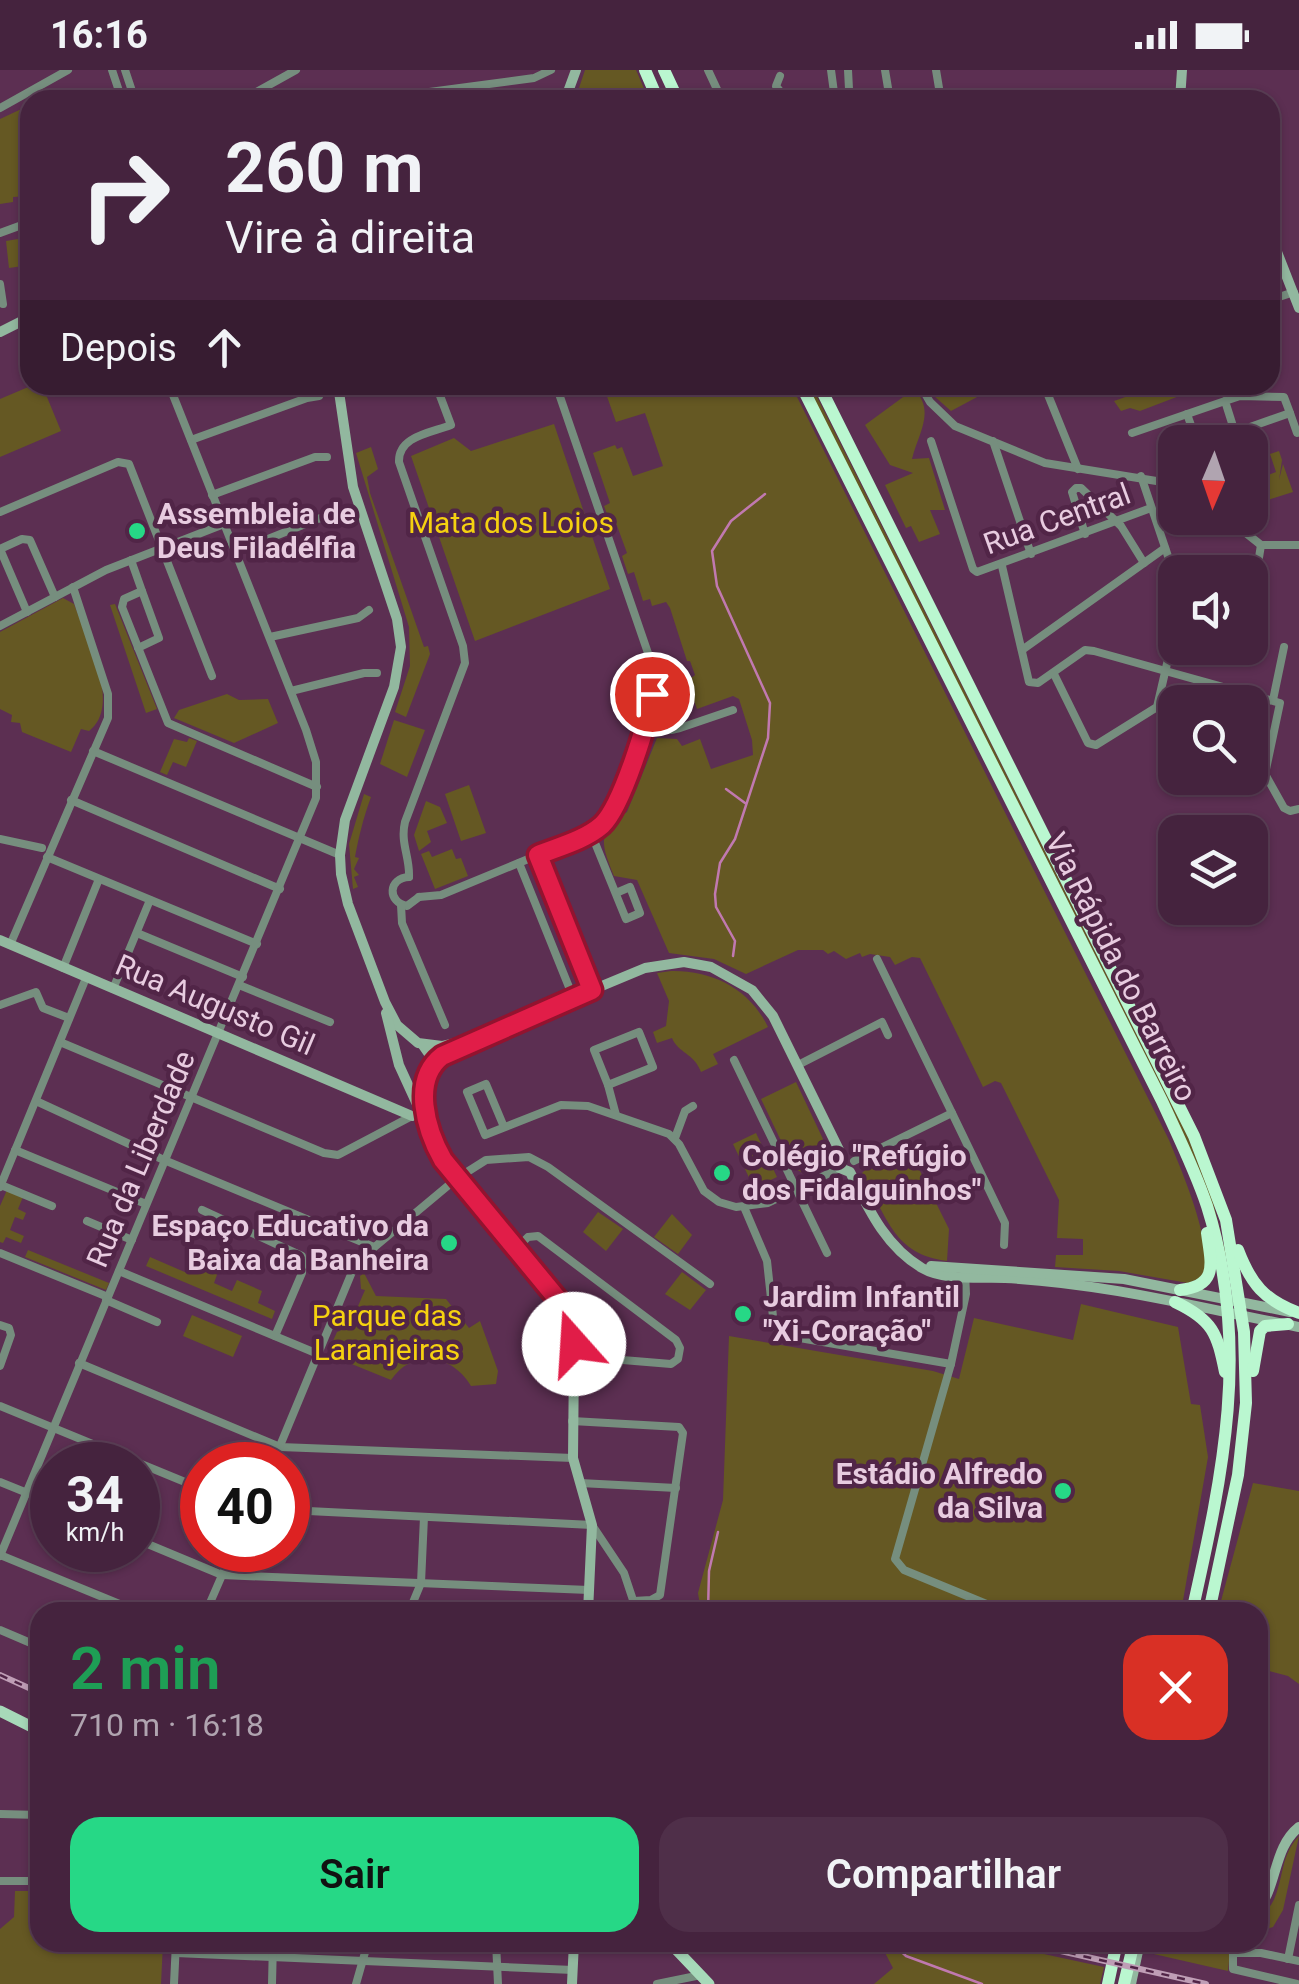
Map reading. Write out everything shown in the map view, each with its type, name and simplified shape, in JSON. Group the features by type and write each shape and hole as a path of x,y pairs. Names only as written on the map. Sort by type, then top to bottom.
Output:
{"highway":[{"name":"Via Rápida do Barreiro","path":"806,395 1162,1102 1206,1205 1234,1307 1230,1398 1221,1475 1194,1602"},
{"name":"Via Rápida do Barreiro","path":"824,395 1185,1118 1226,1220 1246,1403 1238,1475 1210,1602"},
{"path":"1206,1205 1210,1272 1202,1285 1178,1296 1214,1330 1230,1398"},
{"path":"1226,1220 1253,1284 1272,1302 1299,1313"},
{"path":"1246,1403 1260,1331 1264,1326 1293,1326"},
{"path":"1108,1984 1115,1952"},
{"path":"1127,1984 1133,1952"}],"main road":[{"path":"0,1711 30,1727"},
{"path":"679,1952 705,1979"}],"street":[{"path":"32,90 68,70"},
{"path":"260,90 296,70"},
{"path":"429,90 519,75 534,78 551,70"},
{"path":"779,90 776,86 780,76"},
{"path":"1280,260 1299,308"},
{"path":"0,284 2,304"},
{"path":"1280,297 1294,292"},
{"name":"Rua da Liberdade","path":"0,1556 302,839 317,787 314,752 174,395"},
{"path":"340,395 354,486 393,606 401,646 397,680 349,806 340,855 348,904 384,1002 416,1114 456,1179 560,1302 572,1332 574,1356 572,1421 574,1458 592,1525 624,1573 634,1601 651,1600 660,1594 683,1432 679,1427 572,1421"},
{"path":"440,395 454,438"},
{"path":"409,877 397,880 391,891 401,905 412,905 420,897 441,895 591,833 611,815 648,722 652,676 649,656 559,395"},
{"path":"926,395 955,426 1045,463 1158,480"},
{"path":"1048,395 1078,470"},
{"path":"1132,433 1240,396 1264,399 1277,395 1284,397 1297,434"},
{"path":"191,440 320,396"},
{"path":"1225,401 1234,425"},
{"path":"1256,425 1290,413"},
{"path":"1187,414 1191,425"},
{"path":"420,897 419,884 409,877 402,832 462,675 465,656 398,453 407,441 451,426"},
{"name":"Rua Central","path":"931,440 972,570 977,572 1152,508"},
{"path":"993,441 1031,554"},
{"path":"212,494 315,457 327,457"},
{"path":"0,512 124,461 131,467 212,676"},
{"path":"1140,476 1167,555"},
{"path":"1085,534 1072,492 1076,488 1106,508 1144,563"},
{"path":"235,552 324,517 338,517"},
{"path":"0,626 131,560 224,524"},
{"path":"1248,535 1261,545 1299,545"},
{"path":"27,612 0,549 22,539 32,542 55,597"},
{"path":"1259,555 1261,545"},
{"path":"1022,650 1165,548"},
{"path":"131,560 159,638 138,648"},
{"path":"1002,566 1030,682 1038,683 1054,674 1085,650 1280,702 1265,774 1284,808 1299,809"},
{"path":"5,943 108,718 109,700 72,587"},
{"path":"142,592 121,603 168,723 317,787"},
{"path":"270,637 358,618 369,610"},
{"path":"1273,700 1284,647"},
{"path":"1054,674 1088,743 1096,745 1157,707 1167,665"},
{"path":"291,691 377,673"},
{"path":"648,722 671,730 733,710"},
{"path":"93,751 340,855"},
{"path":"71,800 280,888"},
{"path":"591,833 616,894"},
{"path":"0,839 45,853 257,944"},
{"path":"538,855 592,990"},
{"path":"519,862 574,997"},
{"path":"63,968 99,879"},
{"path":"113,989 150,900"},
{"path":"401,905 402,923 446,1026"},
{"path":"137,932 330,1022"},
{"name":"Rua Augusto Gil","path":"5,943 416,1114"},
{"path":"878,959 1005,1223 1004,1244"},
{"path":"400,1065 414,1075 479,1037 653,966 684,962 711,967 739,980 764,1003 872,1218 898,1249 930,1272 1078,1284 1299,1313"},
{"path":"52,1206 0,1186 86,978"},
{"path":"0,1005 36,992 43,1008 69,1018"},
{"path":"384,1002 404,1033 430,1054 424,1091 432,1135"},
{"path":"798,1065 882,1022 888,1035"},
{"path":"608,1085 654,1067 639,1032 594,1050 616,1115"},
{"path":"400,1065 402,1048 420,1043 442,1046 479,1037"},
{"path":"60,1042 324,1153 338,1155 416,1114"},
{"path":"734,1060 827,1252"},
{"path":"504,1127 486,1084 467,1092 485,1135 570,1103 616,1115 675,1138 704,1191 719,1202 744,1207 768,1203 952,1112"},
{"path":"36,1101 164,1160 374,1247"},
{"path":"675,1138 684,1110 694,1106"},
{"path":"16,1150 146,1204"},
{"path":"282,1442 352,1272 374,1247 456,1179 486,1160 529,1157 548,1167 710,1284"},
{"path":"744,1207 766,1261 772,1318 779,1331 788,1336 951,1364"},
{"path":"202,1210 302,1256 302,1272 275,1336"},
{"path":"87,1221 132,1240"},
{"path":"517,1248 528,1237 538,1236 676,1340 680,1348 678,1359 671,1364 574,1356"},
{"path":"0,1253 157,1322"},
{"path":"119,1271 318,1354"},
{"path":"965,1272 966,1294 951,1364 895,1559 904,1570 982,1602"},
{"path":"1234,1307 1293,1326"},
{"path":"0,1325 11,1333 0,1366"},
{"path":"79,1363 270,1442"},
{"path":"0,1406 180,1480"},
{"path":"310,1447 574,1458"},
{"path":"0,1482 30,1494"},
{"path":"580,1484 676,1488"},
{"path":"310,1511 592,1525"},
{"path":"413,1602 421,1582 424,1516"},
{"path":"588,1602 592,1525"},
{"path":"160,1549 222,1575 589,1590"},
{"path":"0,1556 113,1602"},
{"path":"210,1602 223,1572"},
{"path":"0,1630 30,1643"},
{"path":"0,1814 30,1815"},
{"path":"1268,1891 1282,1847 1299,1827"},
{"path":"0,1880 30,1881"},
{"path":"1288,1959 1299,1905"},
{"path":"174,1984 176,1952"},
{"path":"224,1952 573,1970"},
{"path":"272,1984 273,1952"},
{"path":"356,1984 365,1952"},
{"path":"497,1952 498,1984"},
{"path":"572,1984 574,1952"},
{"path":"1127,1984 1135,1952"},
{"path":"1297,1984 1233,1969 1235,1952 1299,1961"},
{"path":"657,1984 705,1979"}],"green space":[{"path":"585,70 636,70 645,90 578,90"},
{"path":"20,110 20,197 0,204 0,119"},
{"path":"20,239 20,266 9,268 6,241"},
{"path":"20,391 20,395 46,395 61,431 0,457 0,399"},
{"path":"607,395 796,395 1169,1140 1201,1228 1203,1277 1188,1283 1119,1271 1055,1267 1056,1255 1083,1255 1083,1239 1057,1238 1059,1200 1001,1083 995,1081 983,1087 920,958 912,957 895,965 890,957 862,957 860,953 846,959 834,951 828,954 823,950 798,950 746,974 714,959 669,953 637,880 614,876 604,848 606,833 627,812 657,738 677,739 682,746 700,739 711,769 753,755 739,699 733,696 697,709 687,681 695,675 670,608 666,602 652,606 650,599 643,601 634,572 628,574 622,556 627,553 616,523 611,525 604,506 610,503 593,453 615,445 617,449 622,447 633,476 663,466 645,413 616,422"},
{"path":"811,395 816,395 1187,1135 1212,1198 1234,1287 1210,1198"},
{"path":"906,395 920,397 925,414 912,459 929,458 945,510 930,510 940,534 919,542 911,526 906,528 885,485 913,473 890,465 865,425"},
{"path":"933,395 981,395 951,411"},
{"path":"1131,395 1182,395 1140,411 1121,411 1114,401"},
{"name":"Mata dos Loios","path":"554,424 610,589 475,641 411,456 454,438 471,451"},
{"path":"371,447 378,469 367,477 370,493 424,647 428,646 430,654 406,717 395,712 410,666 409,627 356,453"},
{"path":"1279,451 1279,480 1283,464 1293,492 1268,500 1268,475 1276,472 1270,454"},
{"path":"63,598 74,604 93,652 103,705 99,720 89,731 81,729 71,752 22,732 20,723 11,722 12,715 0,709 0,632"},
{"path":"115,604 157,709 146,713 110,605"},
{"path":"227,694 239,700 268,699 278,723 234,743 174,718 179,710"},
{"path":"394,720 425,730 407,777 380,764"},
{"path":"189,738 197,741 186,767 173,762 167,775 160,772 174,739 187,742"},
{"path":"469,785 486,833 461,841 445,794"},
{"path":"364,794 371,797 355,857 359,858 354,869 359,875 354,877 358,887 353,889 349,844"},
{"path":"426,801 440,807 447,823 427,831 431,842 419,851 414,835"},
{"path":"452,849 456,859 461,858 468,876 435,889 421,854 429,851 432,857"},
{"path":"657,973 701,974 728,984 751,1002 768,1027 713,1054 718,1064 701,1072 672,1038 657,1043 653,1032 666,1026 669,1001"},
{"path":"796,1082 832,1158 827,1166 806,1175 794,1168 761,1099"},
{"path":"756,1133 777,1177 754,1188 733,1144"},
{"path":"909,1149 949,1229 947,1261 915,1251 904,1242 864,1180 862,1173 867,1168"},
{"path":"7,1190 23,1197 18,1209 26,1213 23,1220 15,1217 10,1230 24,1236 21,1243 6,1237 0,1242 0,1206"},
{"path":"598,1212 623,1229 606,1251 583,1232"},
{"path":"672,1214 692,1235 678,1254 654,1237"},
{"path":"28,1250 109,1283 106,1290 25,1257"},
{"path":"150,1257 187,1273 193,1261 218,1272 214,1283 232,1291 237,1280 262,1291 258,1303 275,1311 272,1319 146,1266"},
{"path":"682,1272 706,1290 690,1310 665,1294"},
{"name":"Parque das Laranjeiras","path":"364,1273 376,1296 446,1299 469,1328 480,1321 498,1371 496,1384 471,1386 454,1367 432,1359 410,1363 391,1380 327,1354 337,1332 349,1327 365,1290 361,1289 360,1276"},
{"path":"1081,1304 1178,1327 1191,1404 1200,1405 1208,1457 1183,1602 699,1602 698,1593 723,1500 729,1336 933,1371 959,1379 974,1318 1073,1340"},
{"path":"192,1315 242,1336 233,1357 183,1336"},
{"path":"1253,1483 1299,1491 1299,1684 1288,1676 1268,1671 1268,1602 1221,1602"},
{"path":"1299,1836 1283,1910 1268,1929 1268,1909 1289,1850"},
{"path":"15,1891 30,1891 30,1952 163,1952 161,1984 0,1984 0,1929 14,1917"},
{"path":"885,1952 1035,1952 1104,1967 1100,1984 874,1984 893,1968"},
{"path":"1145,1952 1205,1952 1230,1952 1228,1971"}],"waterway":[{"path":"733,956 735,941 716,907 715,894 720,863 735,839 768,738 770,703 717,586 712,551 731,521 765,494"},
{"path":"726,789 745,803"},
{"path":"708,1602 709,1571 718,1532"},
{"path":"902,1952 982,1984"}],"railway":[{"path":"0,1675 30,1688"},
{"path":"1065,1952 1206,1984"}],"place":[{"name":"Assembleia de Deus Filadélfia","path":"137,531"},
{"name":"Colégio \"Refúgio dos Fidalguinhos\"","path":"722,1173"},
{"name":"Espaço Educativo da Baixa da Banheira","path":"449,1243"},
{"name":"Jardim Infantil \"Xi-Coração\"","path":"743,1314"},
{"name":"Estádio Alfredo da Silva","path":"1063,1491"}],"route":[{"path":"574,1344 568,1318 548,1285 443,1160 432,1135 424,1079 430,1065 442,1056 592,990 538,855 591,833 611,815 648,722 652,694"}]}
